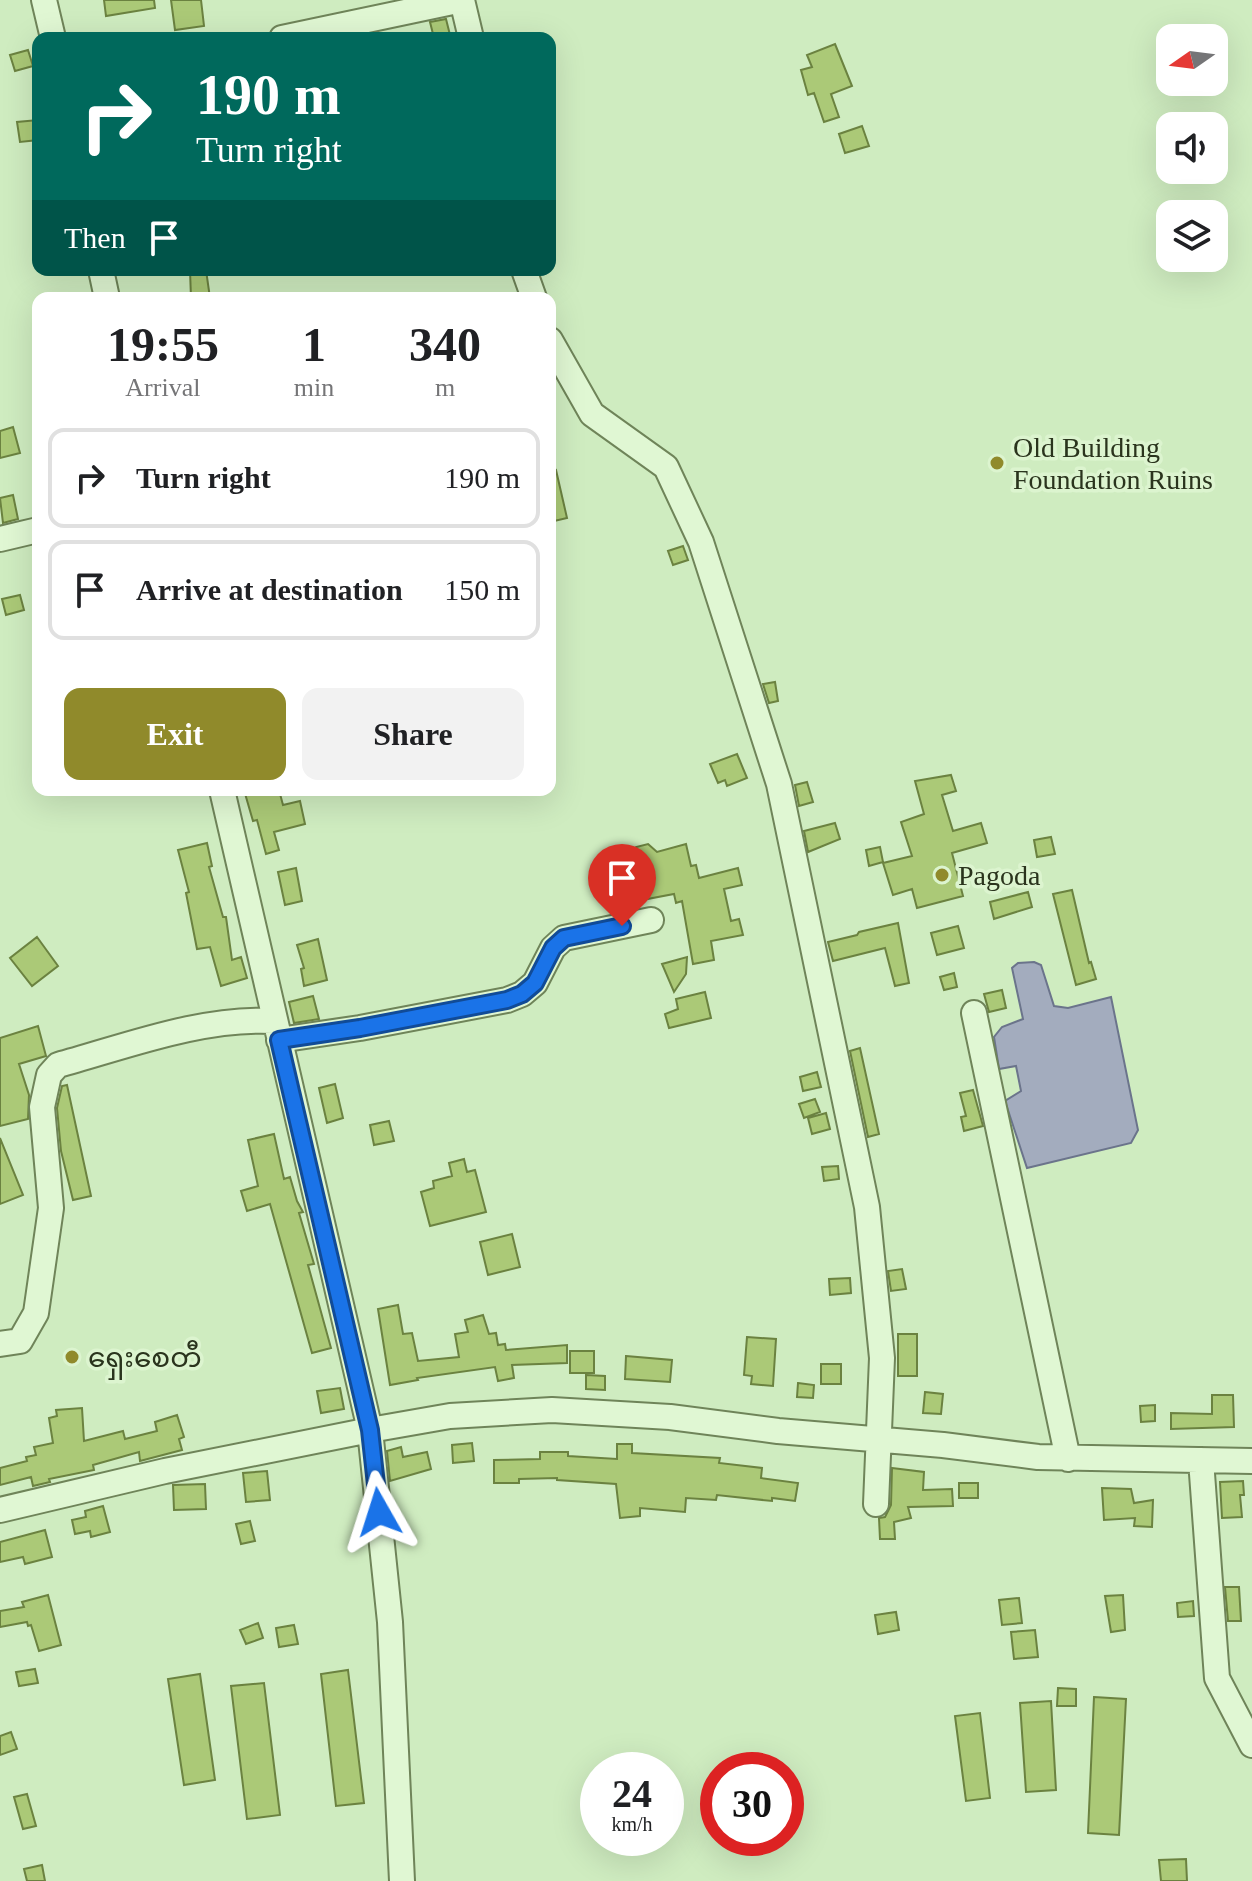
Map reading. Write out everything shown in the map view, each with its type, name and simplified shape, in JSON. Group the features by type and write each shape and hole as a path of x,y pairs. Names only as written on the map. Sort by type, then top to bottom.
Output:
{"street":[{"path":"44,0 52,32"},
{"path":"310,32 462,0 470,32"},
{"path":"556,351 592,414 666,467 701,542 779,784 867,1207 882,1358 876,1504"},
{"path":"0,539 32,531"},
{"path":"223,796 370,1430 390,1622 402,1881"},
{"path":"0,1344 20,1341 36,1313 51,1208 42,1107 49,1075 58,1065 244,1019 276,1030 360,1028 507,1000 522,994 535,983 553,948 564,938 651,920"},
{"path":"974,1013 1068,1459"},
{"path":"0,1510 165,1471 370,1430 450,1416 552,1410 670,1417 778,1431 1068,1459 1252,1461"},
{"path":"1201,1460 1217,1678 1252,1745"}],"water":[{"path":"1018,963 1041,965 1054,1006 1068,1008 1111,997 1138,1130 1131,1143 1027,1168 1005,1101 1021,1091 1016,1066 999,1069 994,1037 1002,1027 1023,1019 1012,968"}],"building":[{"path":"104,0 154,0 155,8 106,16"},
{"path":"171,0 201,0 204,26 175,30"},
{"path":"446,19 449,32 432,32 430,22"},
{"path":"835,44 852,86 831,94 839,117 824,122 814,93 808,95 801,70 812,67 807,55"},
{"path":"28,50 32,66 15,71 10,55"},
{"path":"32,121 32,141 20,142 17,122"},
{"path":"862,126 869,146 845,153 839,134"},
{"path":"190,276 207,276 209,292 191,292"},
{"path":"13,427 20,453 0,458 0,431"},
{"path":"556,470 567,518 556,521"},
{"path":"13,495 18,519 3,523 0,498"},
{"path":"683,546 688,560 673,565 668,551"},
{"path":"20,595 24,610 6,615 2,599"},
{"path":"775,682 778,701 769,703 763,684"},
{"path":"737,754 747,778 727,786 725,780 718,783 710,764"},
{"path":"951,775 956,791 942,795 953,831 981,823 987,843 952,853 963,896 917,908 912,889 893,895 883,863 912,856 901,822 924,814 915,781"},
{"path":"807,782 813,802 799,806 795,785"},
{"path":"246,796 281,796 283,805 300,801 305,824 274,832 279,850 266,854 257,820 253,821"},
{"path":"835,823 840,839 808,852 804,831"},
{"path":"1051,837 1055,854 1037,857 1034,840"},
{"path":"207,843 212,866 209,867 223,917 226,917 232,960 241,957 247,978 221,986 210,947 197,949 186,893 189,892 178,850"},
{"path":"648,844 657,852 686,844 691,866 696,865 699,878 738,868 742,885 724,889 731,921 739,919 743,935 711,941 714,960 693,964 682,901 676,903 674,894 642,900 631,855 636,847"},
{"path":"880,847 883,862 869,866 866,850"},
{"path":"296,868 302,901 285,905 278,872"},
{"path":"1072,890 1089,963 1096,979 1076,985 1053,894"},
{"path":"1028,892 1032,907 994,919 990,902"},
{"path":"898,923 909,983 895,986 885,948 833,961 828,942"},
{"path":"958,926 964,948 937,955 931,933"},
{"path":"37,937 58,966 32,986 10,958"},
{"path":"318,939 327,980 304,986 301,969 304,968 297,945"},
{"path":"687,957 686,974 674,992 662,964"},
{"path":"954,973 957,987 944,990 940,977"},
{"path":"1002,990 1006,1008 989,1012 984,994"},
{"path":"705,992 711,1018 669,1028 665,1014 678,1009 676,999"},
{"path":"313,996 319,1019 294,1023 289,1002"},
{"path":"38,1026 46,1056 19,1064 29,1095 28,1119 0,1126 0,1038"},
{"path":"860,1048 879,1134 868,1137 850,1051"},
{"path":"817,1072 821,1087 803,1091 800,1077"},
{"path":"335,1084 343,1118 327,1123 319,1088"},
{"path":"67,1085 91,1196 73,1200 61,1151 57,1108 62,1086"},
{"path":"973,1090 983,1126 964,1131 961,1117 966,1116 960,1093"},
{"path":"815,1099 820,1112 804,1118 799,1104"},
{"path":"826,1113 830,1129 812,1134 808,1118"},
{"path":"389,1121 394,1141 374,1145 370,1125"},
{"path":"274,1134 284,1179 290,1177 303,1212 299,1213 314,1264 308,1265 331,1348 312,1353 270,1204 247,1211 241,1191 258,1186 248,1140"},
{"path":"0,1138 23,1195 0,1204"},
{"path":"464,1159 467,1172 475,1170 486,1212 430,1226 421,1192 434,1188 433,1181 452,1176 449,1163"},
{"path":"838,1166 839,1179 824,1181 822,1167"},
{"path":"512,1234 520,1267 488,1275 480,1242"},
{"path":"902,1269 906,1289 891,1291 888,1271"},
{"path":"850,1278 851,1293 830,1295 829,1279"},
{"path":"398,1305 403,1334 412,1333 418,1361 459,1357 455,1334 468,1332 465,1320 483,1315 489,1334 496,1333 498,1345 505,1344 506,1350 567,1345 567,1363 512,1365 514,1378 498,1381 495,1367 390,1385 378,1309"},
{"path":"898,1334 917,1334 917,1376 898,1376"},
{"path":"747,1337 776,1339 773,1386 751,1384 752,1376 744,1375"},
{"path":"570,1351 594,1351 594,1373 570,1373"},
{"path":"626,1356 672,1360 670,1382 625,1379"},
{"path":"821,1364 841,1364 841,1384 821,1384"},
{"path":"586,1375 605,1376 605,1390 586,1389"},
{"path":"798,1383 814,1385 813,1398 797,1397"},
{"path":"340,1388 344,1409 321,1413 317,1391"},
{"path":"925,1392 943,1394 941,1414 923,1413"},
{"path":"1212,1395 1233,1395 1234,1427 1171,1429 1171,1413 1212,1414"},
{"path":"1155,1405 1155,1421 1141,1422 1140,1406"},
{"path":"82,1408 84,1441 123,1431 125,1439 157,1431 155,1422 177,1415 184,1437 179,1439 182,1450 140,1461 139,1452 93,1465 94,1470 49,1479 50,1482 33,1486 31,1477 0,1485 0,1468 27,1461 26,1457 36,1455 34,1447 53,1443 49,1418 57,1416 56,1410"},
{"path":"472,1443 474,1461 453,1463 452,1445"},
{"path":"617,1444 632,1444 632,1453 720,1458 719,1463 762,1468 761,1478 798,1483 795,1501 717,1495 716,1500 686,1498 685,1512 640,1508 640,1516 620,1518 616,1484 557,1478 494,1483 494,1460 540,1459 540,1452 568,1452 568,1456 617,1459"},
{"path":"401,1447 403,1457 427,1452 431,1469 390,1481 387,1451"},
{"path":"892,1468 924,1472 923,1490 952,1489 953,1506 908,1507 911,1518 894,1522 895,1539 880,1539 879,1518 885,1517 891,1505"},
{"path":"267,1471 270,1500 246,1502 243,1473"},
{"path":"1243,1481 1244,1495 1240,1495 1242,1517 1222,1518 1220,1482"},
{"path":"959,1483 978,1483 978,1498 959,1498"},
{"path":"205,1484 206,1509 174,1510 173,1485"},
{"path":"1102,1488 1131,1489 1134,1503 1153,1500 1152,1527 1134,1526 1135,1518 1104,1520"},
{"path":"103,1506 110,1532 91,1537 90,1531 75,1534 72,1520 86,1517 85,1511"},
{"path":"250,1521 255,1541 241,1544 236,1524"},
{"path":"45,1530 52,1557 25,1564 23,1557 0,1562 0,1542"},
{"path":"1225,1587 1239,1587 1241,1621 1228,1621"},
{"path":"48,1595 61,1645 39,1651 31,1625 28,1626 27,1622 0,1627 0,1611 24,1607 22,1602"},
{"path":"1123,1595 1125,1630 1111,1632 1105,1596"},
{"path":"1019,1598 1022,1623 1002,1625 999,1600"},
{"path":"1193,1601 1194,1616 1178,1617 1177,1603"},
{"path":"896,1612 899,1630 878,1634 875,1615"},
{"path":"258,1623 263,1638 246,1644 240,1630"},
{"path":"294,1625 298,1644 279,1647 276,1628"},
{"path":"1035,1630 1038,1657 1014,1659 1011,1632"},
{"path":"35,1669 38,1683 19,1686 16,1672"},
{"path":"348,1670 364,1803 336,1806 321,1674"},
{"path":"200,1674 215,1780 184,1785 168,1679"},
{"path":"264,1683 280,1815 247,1819 231,1686"},
{"path":"1058,1688 1076,1689 1076,1706 1057,1706"},
{"path":"1094,1697 1126,1699 1119,1835 1088,1833"},
{"path":"1051,1701 1056,1790 1026,1792 1020,1703"},
{"path":"980,1713 990,1798 966,1801 955,1716"},
{"path":"11,1732 17,1749 0,1755 0,1736"},
{"path":"27,1794 36,1826 23,1829 14,1797"},
{"path":"1186,1859 1187,1881 1161,1881 1159,1860"},
{"path":"42,1865 45,1881 27,1881 24,1869"}],"place":[{"name":"Old Building Foundation Ruins","path":"997,463"},
{"name":"Pagoda","path":"942,875"},
{"name":"ရှေးစေတီ","path":"72,1357"}],"route":[{"path":"379,1512 370,1430 279,1040 507,1000 522,994 535,983 553,948 564,938 622,926"}]}
